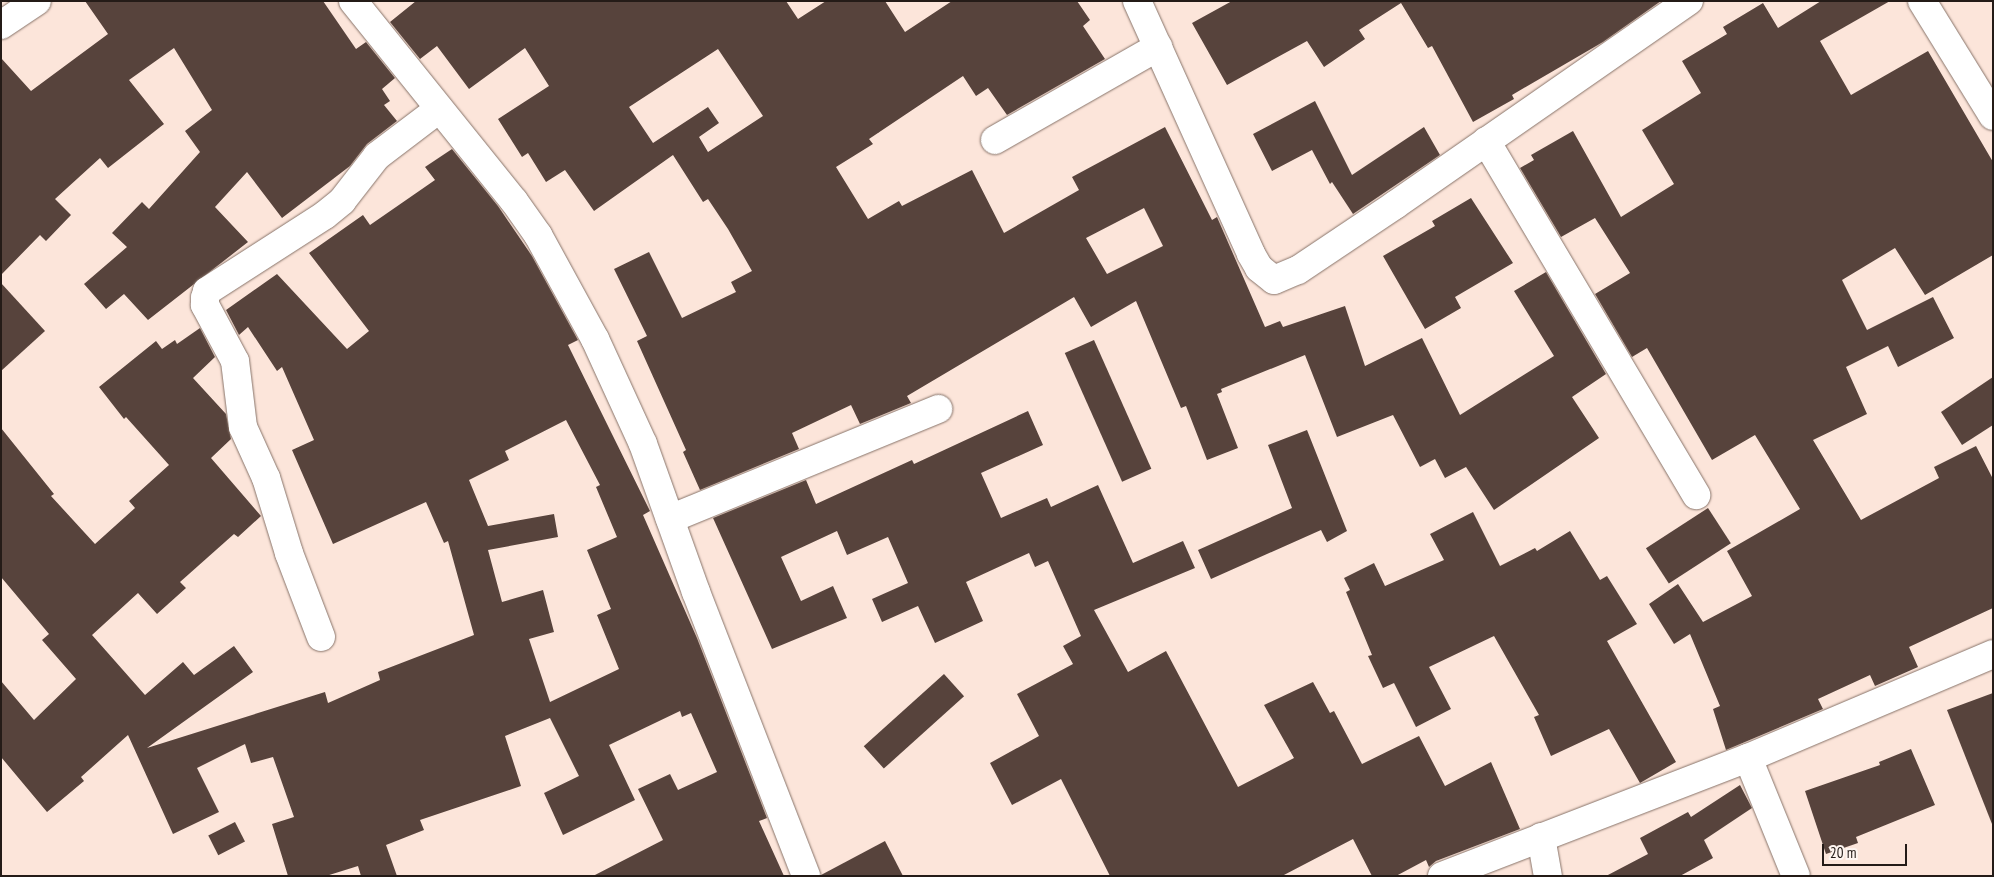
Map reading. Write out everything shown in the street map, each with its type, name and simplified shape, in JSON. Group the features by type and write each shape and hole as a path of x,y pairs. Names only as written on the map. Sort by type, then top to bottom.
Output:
{"street":[{"path":"1,25 37,1"},
{"path":"353,1 514,201 542,243 595,339 643,444 806,876"},
{"path":"1146,4 1158,47 1252,254 1259,268 1274,280 1298,270 1689,1"},
{"path":"1922,1 1993,116"},
{"path":"995,140 1158,47"},
{"path":"321,637 289,553 266,478 243,427 235,361 205,305 205,298 207,291 325,215 342,201 377,156 439,109"},
{"path":"1486,141 1696,495"},
{"path":"670,518 938,410"},
{"path":"1442,876 1748,758 1993,654"},
{"path":"1748,758 1796,876"},
{"path":"1541,837 1548,876"}],"building":[{"path":"85,1 323,1 356,49 366,42 395,78 382,89 390,101 384,105 397,121 367,144 350,166 282,218 247,172 215,207 248,242 148,320 124,294 106,309 84,284 127,247 112,233 142,202 149,209 200,152 185,131 212,110 174,48 129,80 164,124 108,168 100,158 55,199 71,215 46,241 40,235 1,275 1,58 31,91 108,34"},
{"path":"416,1 786,1 798,19 826,1 885,1 905,32 952,1 1077,1 1090,20 1083,26 1105,59 1007,115 988,88 976,96 963,76 869,139 873,144 836,167 868,219 899,201 902,206 972,170 1004,233 1079,190 1072,177 1165,127 1212,220 1217,217 1265,327 1280,321 1283,327 1345,306 1365,366 1422,338 1460,415 1554,356 1514,291 1546,272 1606,374 1572,397 1599,438 1494,510 1466,467 1445,478 1435,459 1420,467 1393,415 1337,437 1305,355 1221,389 1222,392 1217,394 1238,448 1207,460 1186,406 1181,408 1136,301 1091,327 1074,297 907,396 911,403 860,424 851,405 792,433 799,449 700,490 683,452 686,450 637,341 647,336 614,269 649,252 682,318 736,292 731,282 752,271 728,229 708,199 703,202 673,155 594,211 565,170 546,182 528,153 522,157 498,119 549,86 525,48 469,89 437,46 420,59 390,22","holes":["718,49 763,116 708,152 699,137 719,123 708,107 653,143 629,107","1144,208 1163,246 1107,274 1086,238"]},
{"path":"1232,1 1661,1 1603,42 1512,95 1514,99 1473,122 1432,46 1428,48 1401,3 1359,30 1365,39 1324,67 1307,41 1227,85 1192,23"},
{"path":"1821,1 1890,1 1820,41 1851,95 1928,51 1993,162 1993,255 1925,295 1895,248 1842,280 1867,330 1933,297 1954,338 1898,367 1888,346 1846,367 1867,414 1813,440 1861,520 1939,478 1934,467 1976,446 1993,479 1993,608 1909,647 1918,667 1875,686 1870,675 1818,699 1823,709 1726,750 1713,709 1720,706 1690,634 1674,644 1649,604 1678,584 1703,622 1752,596 1727,551 1800,509 1755,435 1712,460 1647,348 1632,357 1595,294 1630,273 1595,218 1561,237 1520,168 1534,160 1531,155 1573,131 1621,217 1674,184 1642,130 1701,93 1682,61 1727,34 1723,27 1763,3 1778,28"},
{"path":"1315,101 1352,175 1424,127 1440,155 1353,214 1332,182 1330,184 1312,150 1272,171 1253,134"},
{"path":"452,149 498,206 532,256 578,340 568,345 650,511 643,515 697,638 767,818 759,821 784,876 593,876 663,840 638,789 670,774 678,790 717,772 691,713 682,717 680,711 609,745 635,800 563,835 544,793 579,776 550,718 505,736 521,786 420,820 424,830 386,845 397,876 361,876 358,866 326,876 288,876 272,824 294,817 273,757 251,763 245,744 197,768 219,812 173,834 128,735 81,777 84,781 47,812 1,757 1,681 34,720 76,679 42,640 49,634 1,577 1,428 54,494 51,496 95,544 135,508 129,501 169,465 126,417 124,419 99,387 156,341 162,349 175,340 177,344 200,328 215,357 193,378 226,414 231,439 211,458 261,516 238,537 234,534 180,582 186,588 157,614 138,593 92,635 145,695 183,662 194,675 234,646 253,672 147,748 325,692 328,703 380,680 378,672 474,635 448,541 444,543 426,502 333,544 292,450 314,440 282,367 277,371 248,327 239,335 226,310 277,274 347,349 369,331 309,253 363,215 370,225 435,180 425,167","holes":["566,420 600,485 596,487 617,537 587,550 611,609 597,615 619,669 550,702 529,639 554,632 543,590 502,602 488,550 558,537 554,514 488,526 469,480 509,460 505,451"]},
{"path":"1471,198 1513,263 1455,297 1461,308 1425,329 1383,256 1435,226 1432,221"},
{"path":"1,283 45,331 1,371"},
{"path":"1094,340 1151,469 1122,482 1065,353"},
{"path":"1993,377 1993,425 1962,445 1941,412"},
{"path":"1028,411 1043,445 981,473 1001,518 1047,498 1051,507 1098,485 1133,563 1183,541 1195,568 1094,610 1128,672 1166,651 1238,787 1294,758 1264,705 1313,682 1330,713 1334,711 1362,764 1419,736 1445,786 1491,762 1520,829 1436,861 1429,867 1426,860 1396,876 1372,876 1353,839 1282,876 1110,876 1061,779 1012,805 990,763 1039,736 1017,694 1073,664 1063,646 1081,636 1048,561 1035,567 1029,553 966,582 983,621 935,643 918,606 882,622 872,599 908,583 888,537 847,555 837,531 781,557 801,601 833,586 847,618 772,649 713,518 806,480 816,504 912,460 914,464"},
{"path":"1307,430 1347,531 1327,542 1321,530 1211,579 1198,550 1292,508 1268,445"},
{"path":"1708,508 1731,543 1669,584 1646,548"},
{"path":"1473,512 1500,566 1535,548 1537,551 1570,531 1600,580 1607,576 1637,624 1607,641 1676,762 1640,783 1609,729 1551,756 1534,717 1539,715 1494,636 1429,667 1451,709 1416,727 1394,683 1383,688 1368,656 1372,655 1346,592 1350,590 1344,578 1374,563 1385,586 1444,560 1430,534"},
{"path":"944,674 964,696 884,769 864,746"},
{"path":"1993,693 1993,823 1992,824 1947,710"},
{"path":"1911,749 1935,805 1856,837 1858,843 1826,854 1805,791 1880,765 1879,762"},
{"path":"1740,785 1752,808 1704,840 1713,858 1680,876 1606,876 1648,854 1640,838 1688,812 1691,817"},
{"path":"235,822 245,842 218,855 208,836"},
{"path":"885,841 903,876 821,876 821,875"}]}
